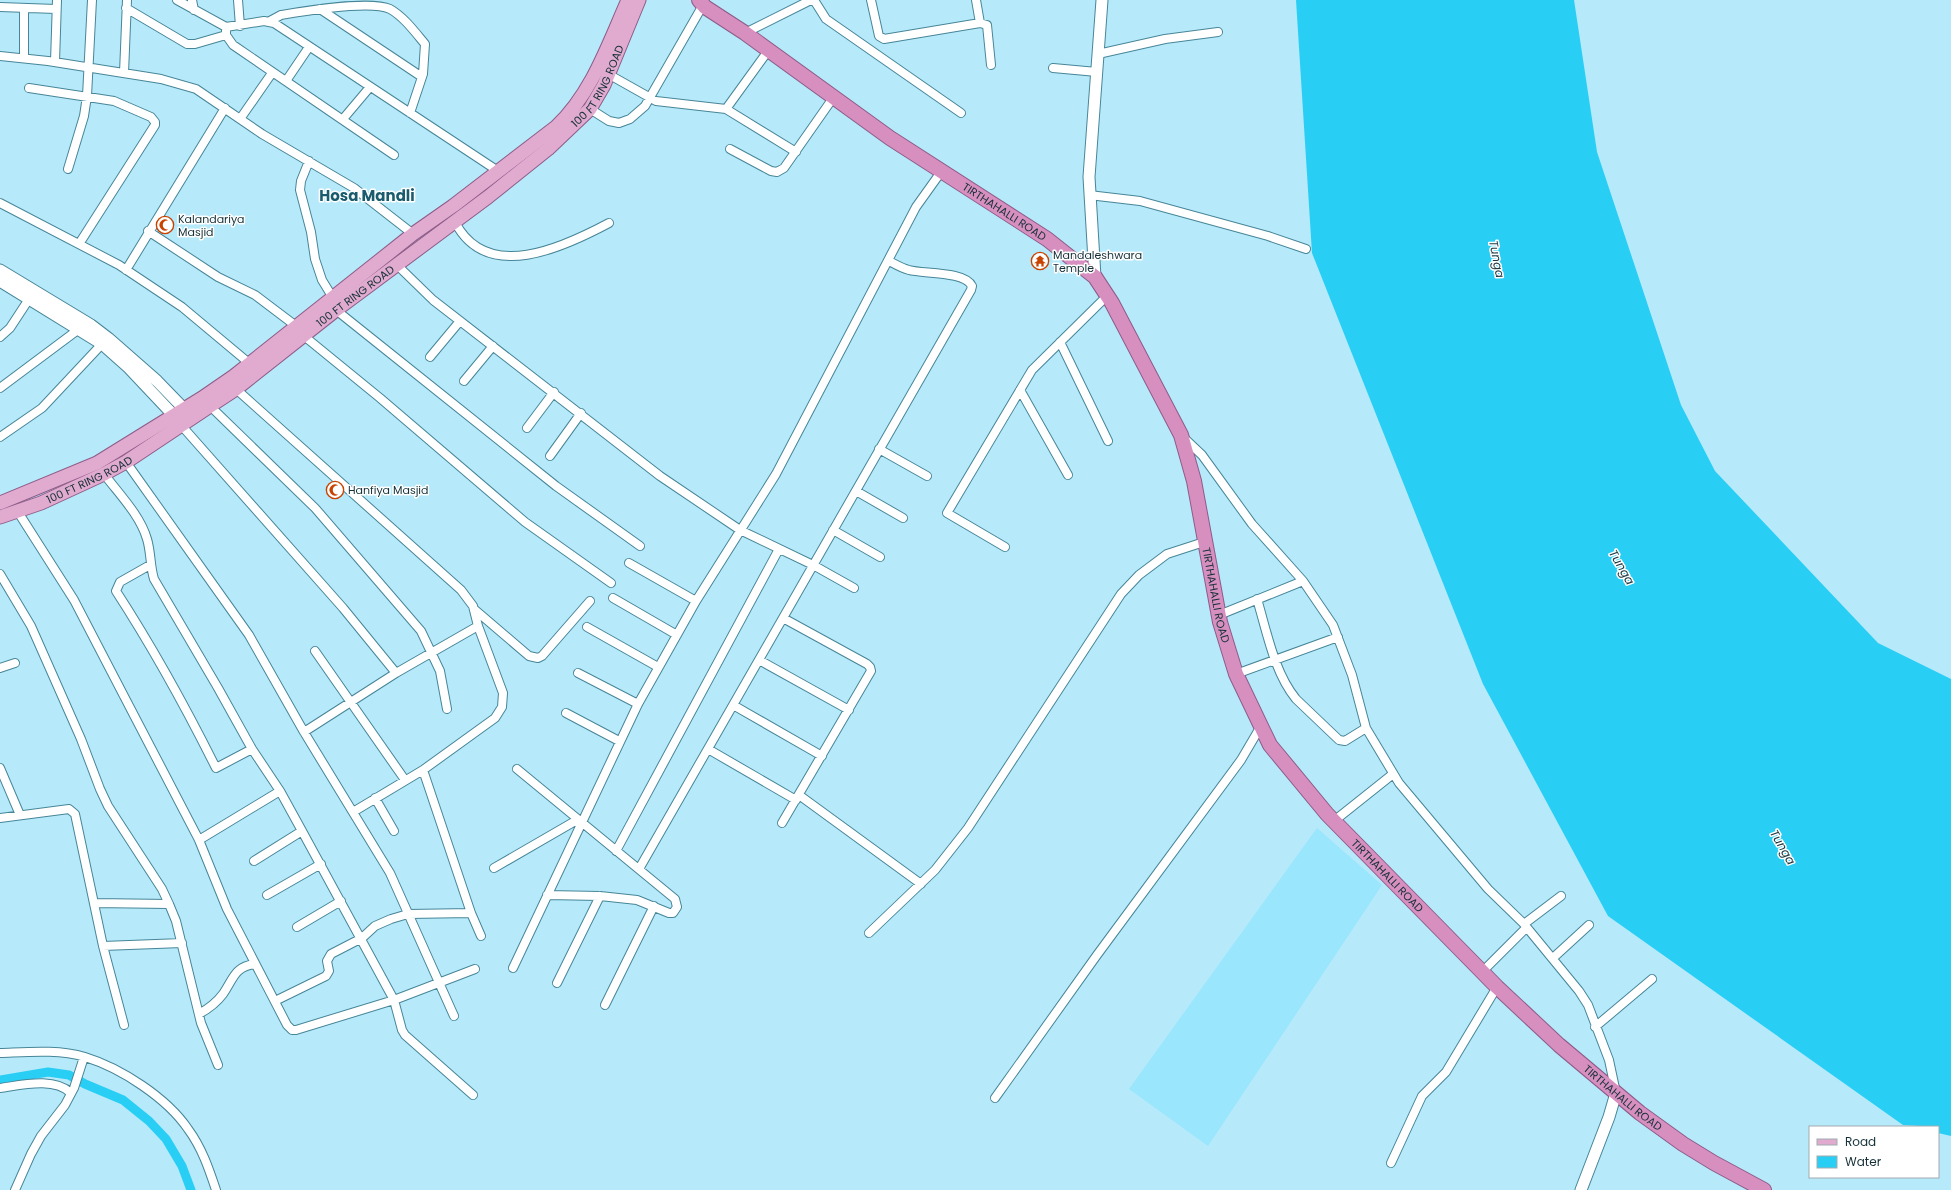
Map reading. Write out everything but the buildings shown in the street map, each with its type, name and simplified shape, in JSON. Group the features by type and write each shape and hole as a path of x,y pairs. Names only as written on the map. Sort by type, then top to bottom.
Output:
{"highway":[{"name":"TIRTHAHALLI ROAD","path":"701,3 745,33 833,98 941,172 1047,239 1095,277 1107,296 1181,435 1194,481 1204,542 1219,614 1236,674 1270,745 1334,820 1482,972 1559,1045 1616,1093 1683,1144 1714,1163 1764,1190"}],"main road":[{"name":"100 FT RING ROAD","path":"1,500 97,463 183,417 210,406 236,389 300,331 334,304 413,234 556,127 568,116 584,94 628,0"},
{"name":"100 FT RING ROAD","path":"334,304 397,265 455,222 548,149 590,109 608,74 640,0"},
{"name":"100 FT RING ROAD","path":"0,517 18,512 104,474 126,462 249,363 300,331"}],"street":[{"path":"55,62 57,0"},
{"path":"68,169 84,116 87,96 92,0"},
{"path":"177,0 226,31 233,45 272,73 394,154"},
{"path":"192,0 194,10"},
{"path":"238,0 240,26"},
{"path":"745,33 811,0"},
{"path":"814,0 826,19 961,113"},
{"path":"872,0 878,36 884,39 980,23 988,26 991,65"},
{"path":"976,0 980,23"},
{"path":"1095,277 1089,195 1102,0"},
{"path":"126,4 187,44 195,44 240,26 270,21 281,15 366,3 390,8 425,44 422,77 410,113"},
{"path":"590,109 609,121 619,123 630,119 645,106 701,3"},
{"path":"124,73 126,4"},
{"path":"0,7 56,9"},
{"path":"24,8 24,58"},
{"path":"320,9 422,77"},
{"path":"270,21 498,171"},
{"path":"1098,54 1165,39 1218,32"},
{"path":"286,81 309,47"},
{"path":"726,109 768,51"},
{"path":"0,56 55,62 161,79 196,89 240,119 354,188 413,234"},
{"path":"1053,68 1096,72"},
{"path":"240,119 272,73"},
{"path":"608,74 649,98 726,109 796,152"},
{"path":"343,120 370,87"},
{"path":"29,88 114,101 152,118 155,122 155,125 79,244"},
{"path":"730,149 771,171 777,172 784,168 833,98"},
{"path":"126,270 148,231 225,108"},
{"path":"308,161 301,181 300,190 311,232 315,259 322,280 334,304 556,486 640,546"},
{"path":"514,968 579,821 638,704 696,601 776,474 916,207 941,172"},
{"path":"1089,195 1140,201 1268,236 1306,249"},
{"path":"0,203 126,270 182,307 249,363"},
{"path":"455,222 466,239 487,252 519,256 558,248 609,223"},
{"path":"148,231 218,278 255,295 380,398 525,522 611,582"},
{"path":"639,870 972,286 967,280 935,272 909,270 889,260"},
{"path":"397,265 432,300 554,392 660,476 740,530 813,565 854,588"},
{"path":"0,270 91,325 108,338 183,417 343,608 396,674"},
{"path":"0,281 79,328 102,344 183,417"},
{"path":"1005,547 947,513 1037,362 1060,342 1107,296"},
{"path":"0,337 10,328 29,298"},
{"path":"430,357 460,321"},
{"path":"0,388 79,328"},
{"path":"1060,342 1108,441"},
{"path":"0,436 42,408 102,344"},
{"path":"464,381 493,346"},
{"path":"236,389 461,590 474,609 529,656 538,658 542,656 590,601"},
{"path":"1020,390 1068,475"},
{"path":"526,428 554,392"},
{"path":"210,406 315,508 421,631 440,671 447,709"},
{"path":"550,456 581,413"},
{"path":"1181,435 1202,455 1252,524 1303,582 1333,625 1352,675 1366,728 1398,783 1488,889 1525,926 1553,958 1588,1005 1595,1027 1609,1060 1616,1093 1602,1136 1581,1190"},
{"path":"879,450 927,476"},
{"path":"126,462 241,622 304,732 390,873 454,1016"},
{"path":"104,474 141,524 148,540 150,565 154,579 252,749 280,791 362,938 394,1000 402,1030 405,1035 473,1095"},
{"path":"856,491 903,518"},
{"path":"18,512 74,600 199,840 227,909 287,1026 292,1030 296,1030 394,1000 475,969"},
{"path":"833,530 880,557"},
{"path":"869,934 921,884 968,828 1121,594 1139,575 1167,554 1204,542"},
{"path":"616,851 779,549"},
{"path":"629,563 696,601"},
{"path":"150,565 120,582 116,591 135,620 216,768 252,749"},
{"path":"0,574 31,626 81,739 108,806 162,889 169,904 176,921 199,1014 218,1065"},
{"path":"1219,614 1303,582"},
{"path":"613,598 677,635"},
{"path":"1257,600 1275,659 1290,691 1334,737 1345,741 1366,728"},
{"path":"352,812 423,770 495,718 502,707 503,694 478,626 474,609"},
{"path":"782,824 870,671 870,667 783,618"},
{"path":"304,732 432,652 478,626"},
{"path":"587,627 658,667"},
{"path":"1236,674 1338,637"},
{"path":"315,651 405,780"},
{"path":"759,660 848,710"},
{"path":"0,668 15,664"},
{"path":"578,673 638,704"},
{"path":"733,706 822,756"},
{"path":"566,713 619,741"},
{"path":"995,1098 1097,955 1241,760 1261,726"},
{"path":"708,749 798,798 921,884"},
{"path":"0,768 20,815"},
{"path":"517,769 675,899 677,907 673,913 637,900 600,896 547,895"},
{"path":"423,770 471,913 481,936"},
{"path":"1334,820 1393,774"},
{"path":"199,840 280,791"},
{"path":"375,798 394,831"},
{"path":"0,818 69,809 75,814 103,946 124,1026"},
{"path":"494,868 579,821"},
{"path":"254,861 302,830"},
{"path":"267,895 320,864"},
{"path":"557,983 600,896"},
{"path":"1482,972 1525,926 1561,896"},
{"path":"297,927 341,901"},
{"path":"94,903 169,904"},
{"path":"605,1005 654,906"},
{"path":"274,1001 326,976 329,971 327,961 331,954 362,938 375,926 408,914 471,913"},
{"path":"1553,958 1589,926"},
{"path":"103,946 182,944"},
{"path":"199,1014 209,1008 222,994 238,969 245,965 255,964"},
{"path":"1595,1027 1652,979"},
{"path":"1391,1164 1422,1096 1450,1065 1497,987"},
{"path":"0,1053 46,1051 83,1061 142,1085 177,1115 189,1130 204,1157 216,1190"},
{"path":"15,1190 30,1154 73,1091 83,1061"},
{"path":"0,1088 57,1084 73,1091"}],"shaded area":[{"path":"1317,828 1382,885 1208,1146 1129,1089"}],"water":[{"name":"Tunga","path":"1296,0 1574,0 1597,152 1681,405 1715,471 1878,643 1951,679 1951,1136 1939,1133 1939,1126 1903,1125 1608,916 1483,684 1312,253"}],"waterway":[{"path":"0,1080 48,1072 69,1075 85,1084 123,1100 149,1121 166,1139 182,1166 191,1190"}],"place":[{"name":"Kalandariya Masjid","path":"165,225"},
{"name":"Mandaleshwara Temple","path":"1040,261"},
{"name":"Hanfiya Masjid","path":"335,490"}],"district":[{"name":"Hosa Mandli","path":"367,195"}]}
